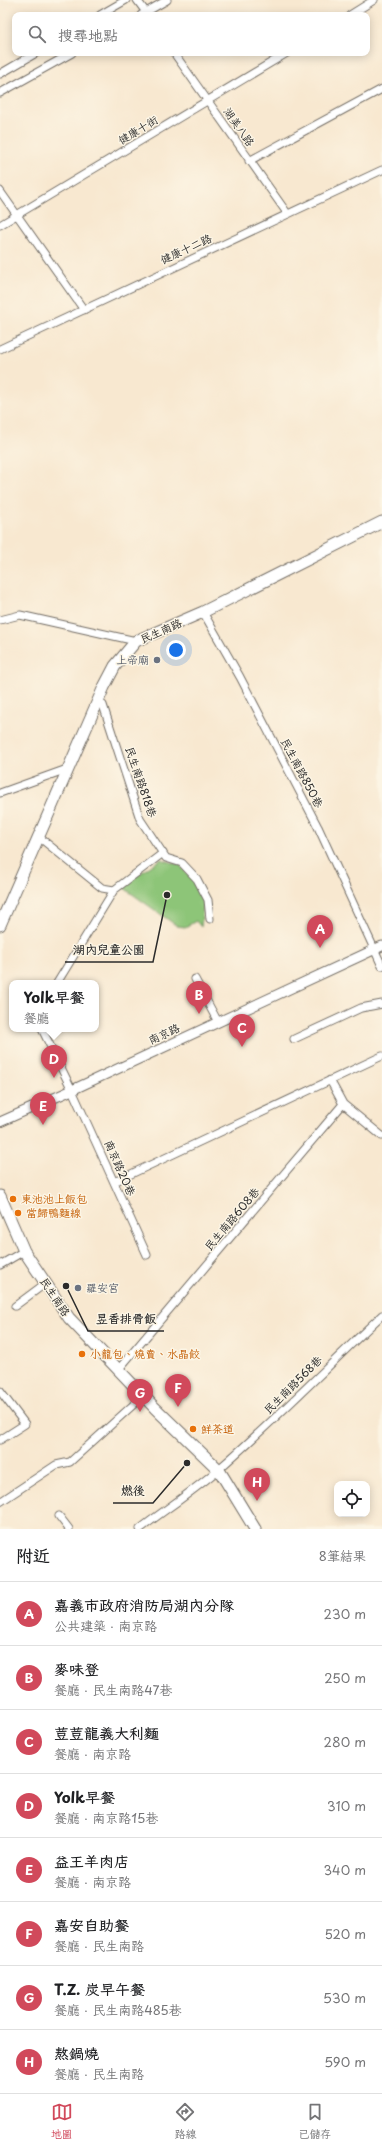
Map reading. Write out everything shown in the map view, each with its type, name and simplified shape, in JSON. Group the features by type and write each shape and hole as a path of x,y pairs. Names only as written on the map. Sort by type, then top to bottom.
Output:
{"main road":[{"name":"民生南路","path":"0,925 98,701 115,666 136,641 203,612 382,522"},
{"name":"民生南路","path":"0,1196 24,1251 69,1318 118,1370 219,1470 255,1529"}],"street":[{"path":"105,12 126,0"},
{"path":"137,0 144,12"},
{"path":"148,12 167,0"},
{"path":"355,12 374,0"},
{"path":"0,74 31,56"},
{"path":"0,93 67,56"},
{"name":"湖美八路","path":"176,56 288,213"},
{"name":"健康十街","path":"0,225 281,56"},
{"path":"250,161 382,89"},
{"name":"健康十二路","path":"0,349 382,170"},
{"path":"0,191 84,310"},
{"name":"民生南路850巷","path":"203,612 240,677 318,827 373,950 382,966"},
{"path":"0,620 20,615 136,641"},
{"name":"民生南路818巷","path":"98,701 103,705 140,819 166,858 182,862 197,879 208,900 210,919"},
{"path":"0,793 67,770"},
{"path":"39,837 102,888 114,890"},
{"path":"59,980 114,890 163,853"},
{"name":"南京路","path":"0,1122 382,946"},
{"path":"195,979 218,1022"},
{"path":"294,1039 361,1008 382,1004"},
{"name":"南京路20巷","path":"43,1032 72,1090 147,1255"},
{"path":"114,1182 382,1056"},
{"path":"330,1080 344,1104 382,1136"},
{"name":"民生南路608巷","path":"118,1370 344,1104"},
{"path":"0,1265 24,1251"},
{"path":"15,1306 46,1283"},
{"name":"民生南路568巷","path":"140,1529 219,1470 295,1401 327,1367 382,1315"},
{"path":"0,1391 25,1424 0,1440"},
{"path":"0,1502 56,1465 70,1462 144,1396"},
{"path":"59,1516 68,1529"}],"green space":[{"path":"161,859 180,865 195,882 204,901 201,927 196,921 185,927 177,926 124,888 136,876"}],"place":[{"name":"上帝廟","path":"157,660"},
{"name":"湖內兒童公園","path":"167,895"},
{"name":"嘉義市政府消防局湖內分隊","path":"320,948"},
{"name":"麥味登","path":"199,1014"},
{"name":"荳荳龍義大利麵","path":"242,1047"},
{"name":"Yolk早餐","path":"54,1078"},
{"name":"益王羊肉店","path":"43,1125"},
{"name":"東池池上飯包","path":"13,1199"},
{"name":"當歸鴨麵線","path":"18,1213"},
{"name":"昱香排骨飯","path":"66,1286"},
{"name":"羅安宮","path":"78,1288"},
{"name":"小籠包、燒賣、水晶餃","path":"82,1354"},
{"name":"嘉安自助餐","path":"178,1407"},
{"name":"T.Z. 炭早午餐","path":"140,1412"},
{"name":"鮮茶道","path":"193,1429"},
{"name":"燃後","path":"187,1463"},
{"name":"熬鍋燒","path":"257,1501"}]}
